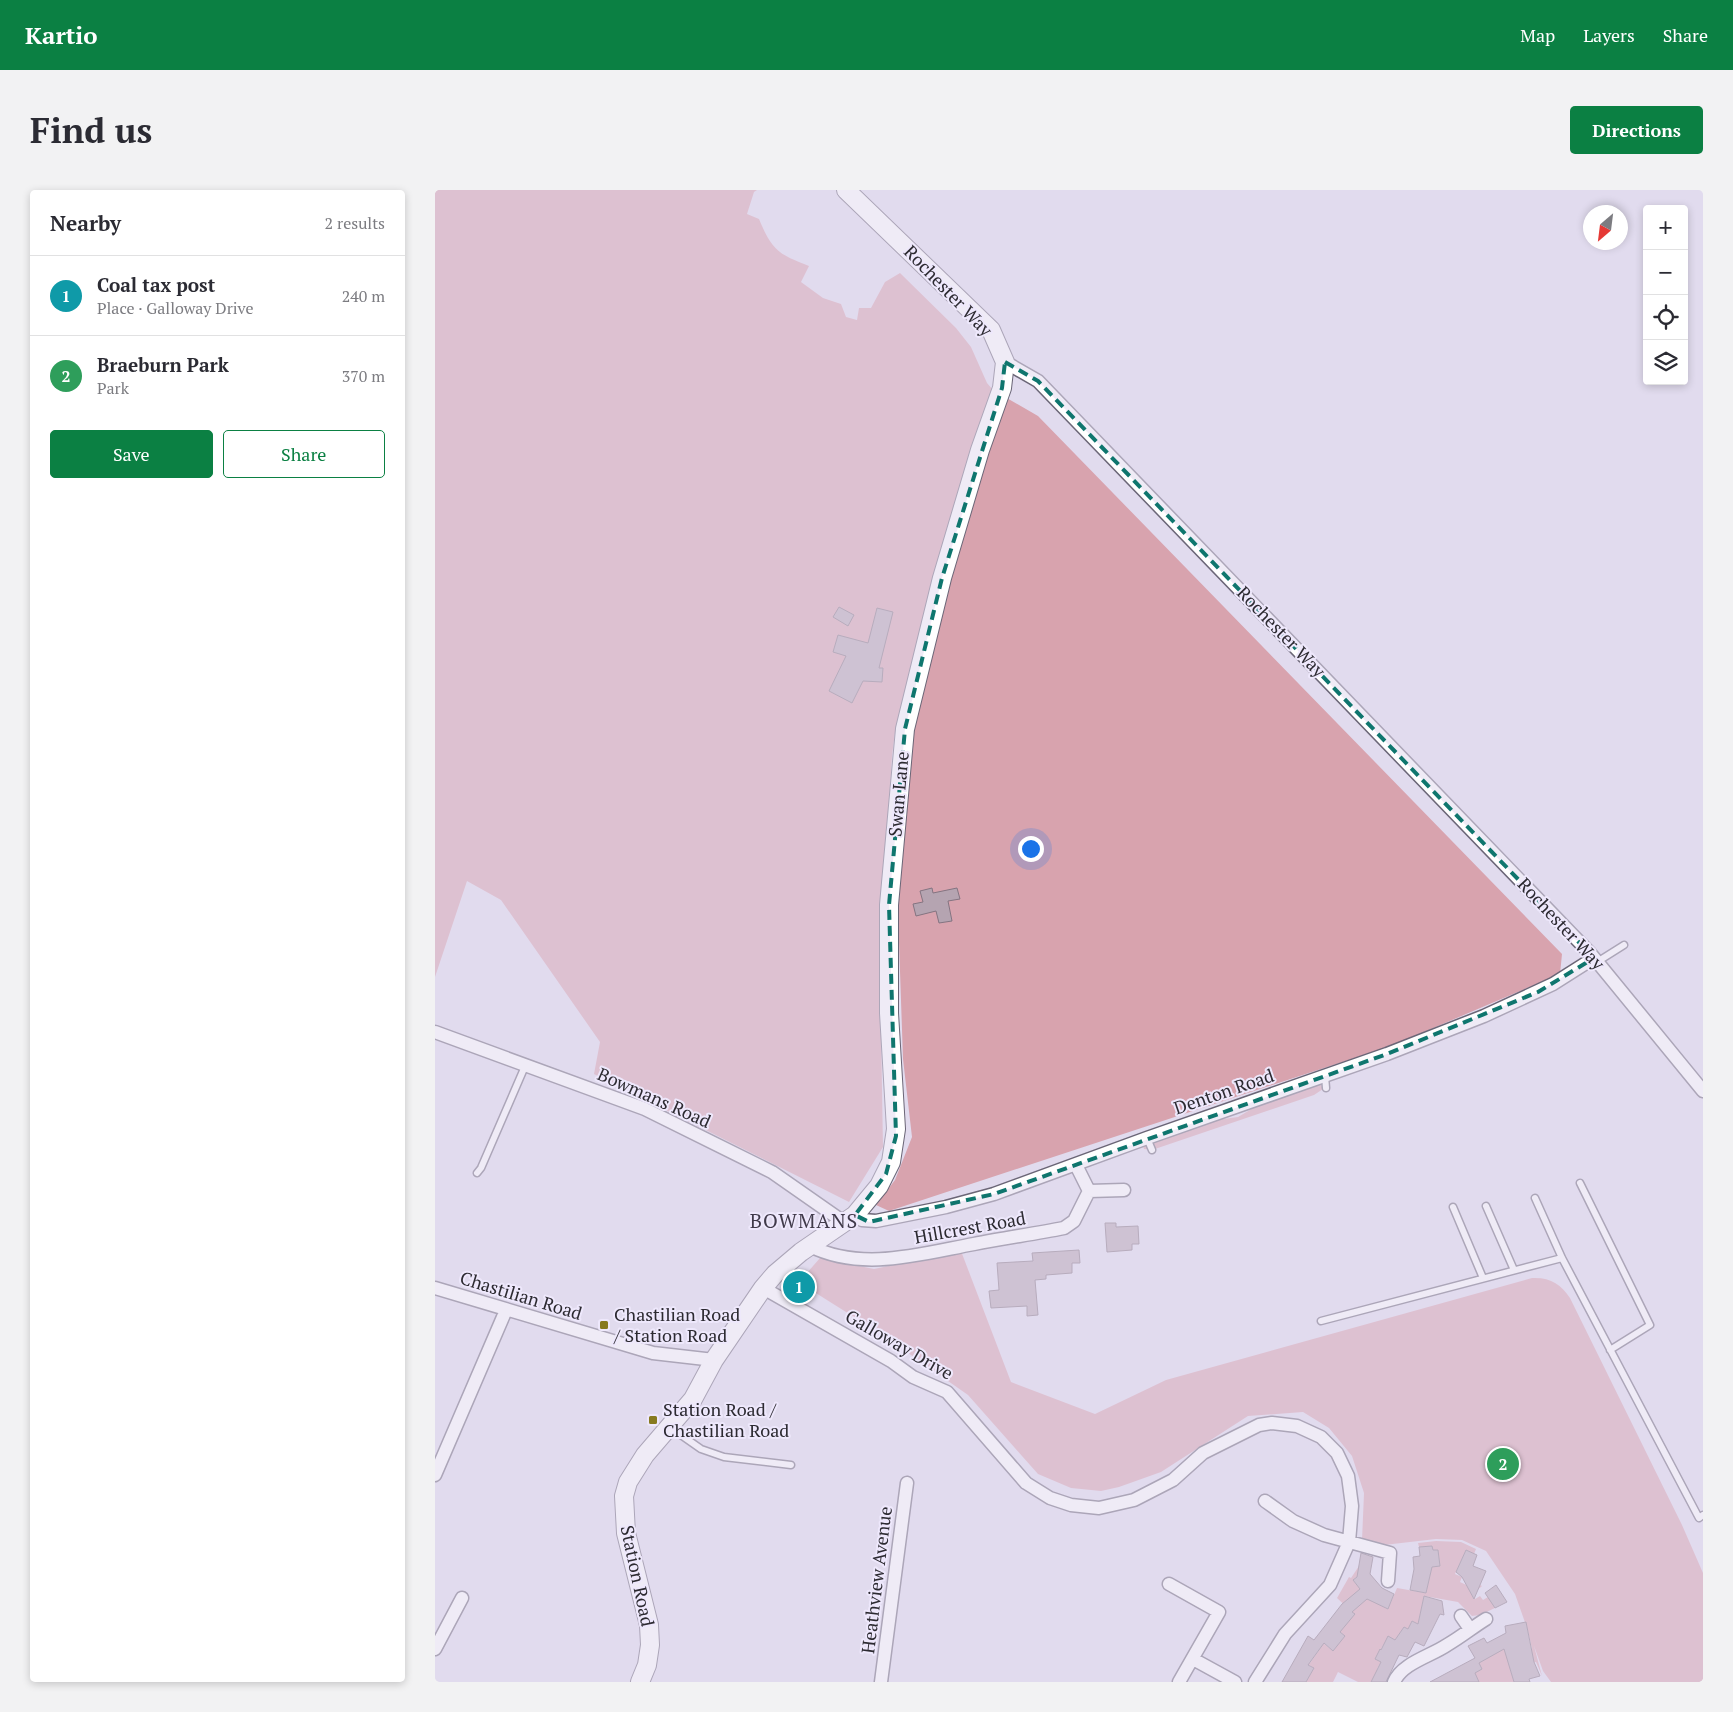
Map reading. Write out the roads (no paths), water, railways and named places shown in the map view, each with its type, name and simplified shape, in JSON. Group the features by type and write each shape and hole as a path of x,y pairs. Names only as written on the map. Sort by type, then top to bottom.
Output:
{"street":[{"name":"Rochester Way","path":"846,190 991,330 1005,362 1038,381 1596,960 1703,1091"},
{"name":"Swan Lane","path":"850,1219 873,1195 886,1174 896,1136 889,1013 889,905 905,729 942,578 980,450 1001,388 1005,362"},
{"name":"Denton Road","path":"850,1219 872,1222 945,1207 994,1194 1077,1166 1147,1138 1326,1082 1484,1016 1553,984 1596,960"},
{"name":"Bowmans Road","path":"435,1032 645,1109 772,1172 850,1219"},
{"path":"1077,1166 1089,1191 1124,1190"},
{"name":"Hillcrest Road","path":"810,1246 829,1254 855,1260 881,1259 909,1257 1064,1228 1074,1221 1089,1191"},
{"name":"Station Road","path":"640,1682 649,1652 649,1625 626,1533 624,1496 628,1482 636,1468 671,1428 693,1399 714,1360 763,1288 775,1274 810,1246 850,1219"},
{"name":"Chastilian Road","path":"435,1288 653,1353 714,1360"},
{"name":"Galloway Drive","path":"763,1288 891,1361 913,1377 947,1392 1027,1483 1050,1498 1071,1505 1099,1508 1134,1500 1173,1480 1203,1453 1259,1425 1282,1423 1309,1430 1321,1437 1337,1453 1348,1476 1352,1506 1349,1542 1330,1585 1285,1634 1255,1682"},
{"path":"435,1475 506,1310"},
{"name":"Heathview Avenue","path":"881,1682 907,1483"},
{"path":"1265,1502 1293,1521 1333,1538 1390,1553 1388,1581"},
{"path":"1169,1584 1219,1612 1179,1682"},
{"path":"435,1649 462,1598"},
{"path":"1461,1616 1470,1629"},
{"path":"1393,1682 1408,1667 1447,1646 1486,1619"},
{"path":"1193,1658 1235,1682"}],"lane":[{"path":"1596,960 1624,945"},
{"path":"477,1173 481,1168 526,1064"},
{"path":"1147,1138 1151,1150"},
{"path":"1580,1183 1650,1325 1610,1350"},
{"path":"1535,1198 1562,1258 1699,1518 1703,1515"},
{"path":"1486,1206 1514,1270"},
{"path":"1453,1207 1483,1278"},
{"path":"1321,1321 1562,1258"},
{"path":"671,1428 701,1449 724,1457 791,1465"}],"place":[{"name":"Coal tax post","path":"799,1287"},
{"name":"Chastilian Road / Station Road","path":"604,1325"},
{"name":"Station Road / Chastilian Road","path":"653,1420"},
{"name":"Braeburn Park","path":"1503,1464"}],"district":[{"name":"BOWMANS","path":"804,1221"}]}
